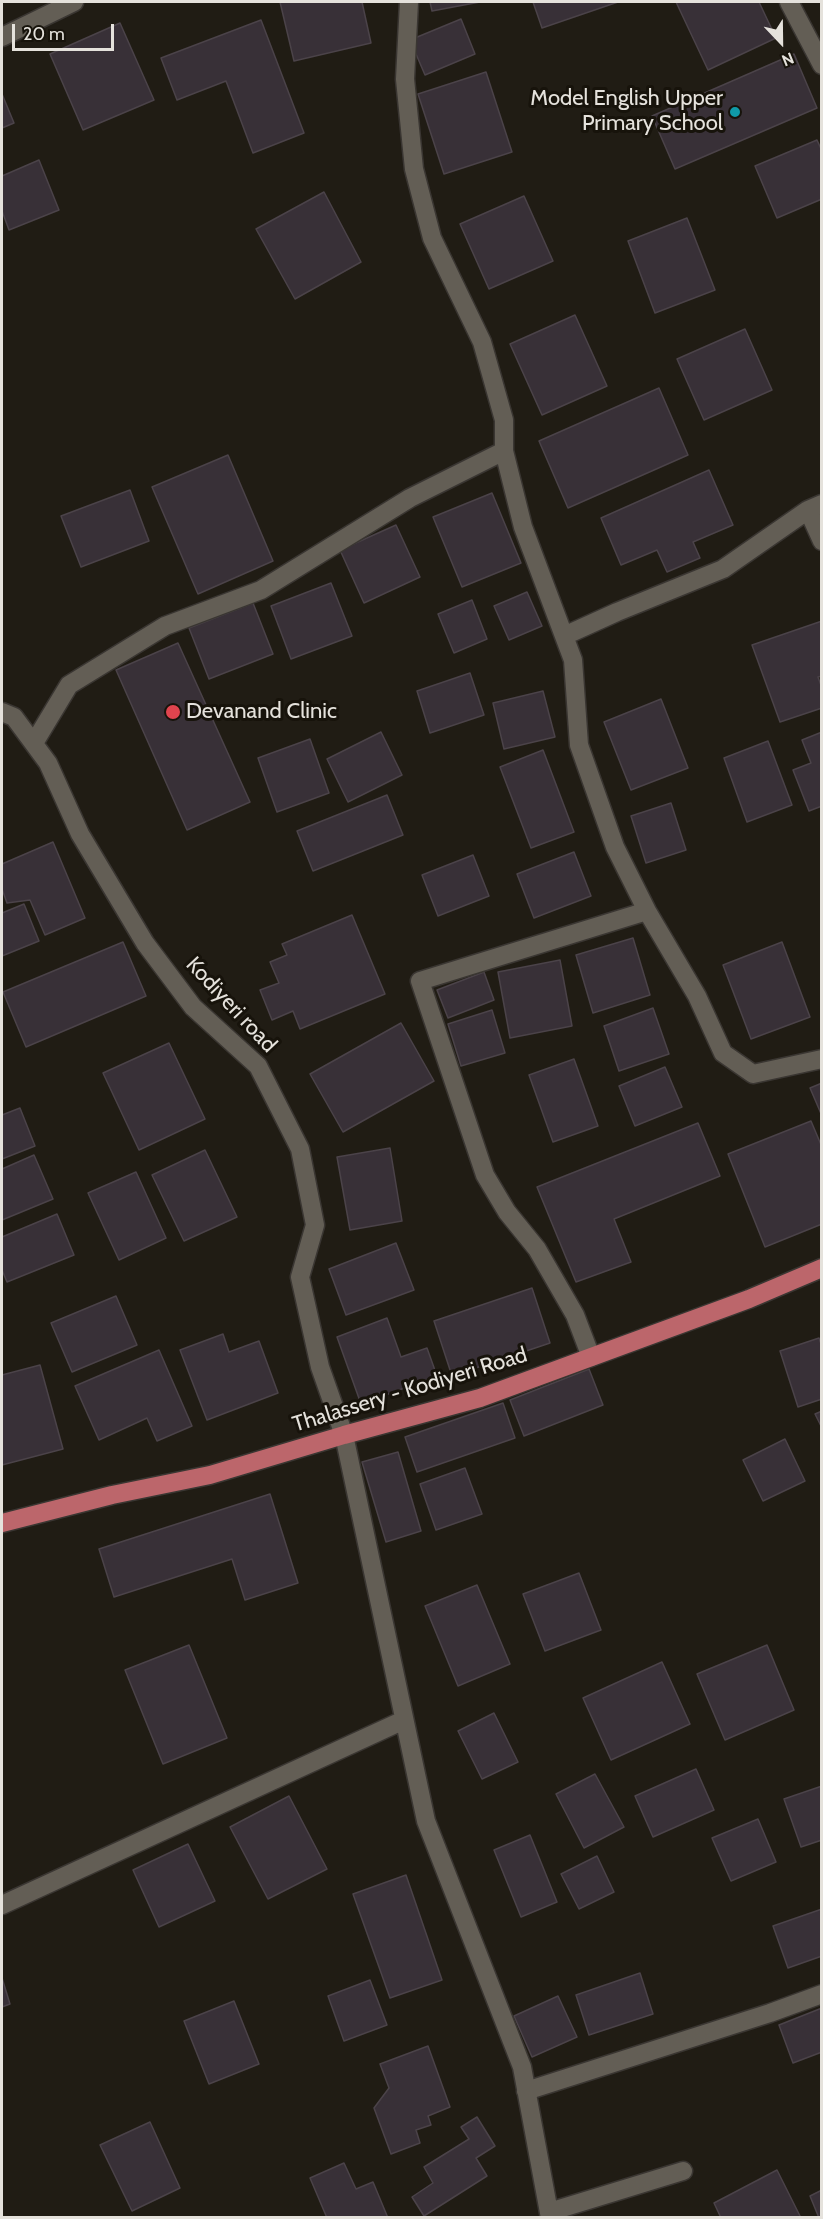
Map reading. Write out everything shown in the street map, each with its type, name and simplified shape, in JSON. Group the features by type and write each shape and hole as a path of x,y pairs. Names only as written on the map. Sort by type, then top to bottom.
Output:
{"main road":[{"name":"Thalassery - Kodiyeri Road","path":"2,1523 112,1495 210,1475 480,1398 749,1299 822,1268"}],"street":[{"path":"2,37 74,2"},
{"path":"409,2 405,79 414,169 432,238 482,342 504,420 504,451 523,527 573,660 579,745 615,847 647,911 697,996 723,1053 753,1074 822,1059"},
{"path":"789,2 822,65"},
{"path":"34,743 69,685 88,673 165,626 261,590 410,498 504,451"},
{"path":"564,636 723,569 815,507 822,541"},
{"name":"Kodiyeri road","path":"2,712 14,717 48,763 80,834 145,943 193,1006 258,1066 300,1149 315,1225 300,1277 320,1367 344,1435 426,1821 522,2067 549,2215"},
{"path":"591,1357 575,1315 543,1259 507,1212 485,1175 420,981 647,911"},
{"path":"2,1905 404,1720"},
{"path":"526,2091 770,2013 822,1994"},
{"path":"549,2215 683,2171"}],"building":[{"path":"280,2 362,2 371,43 294,61"},
{"path":"430,2 480,2 432,11"},
{"path":"533,2 618,2 542,28"},
{"path":"676,2 759,2 776,38 708,70"},
{"path":"461,19 475,54 425,75 410,40"},
{"path":"261,20 304,133 253,153 226,81 177,100 161,58"},
{"path":"120,23 154,100 83,130 50,54"},
{"name":"Model English Upper Primary School","path":"794,54 817,108 675,169 652,116"},
{"path":"486,72 512,152 444,174 418,94"},
{"path":"2,94 14,123 2,128"},
{"path":"817,140 822,151 822,199 777,218 755,166"},
{"path":"39,160 59,210 9,230 2,211 2,176"},
{"path":"324,192 361,262 295,299 256,229"},
{"path":"524,196 553,261 489,289 460,224"},
{"path":"687,218 715,290 655,313 628,241"},
{"path":"575,315 607,386 542,415 510,344"},
{"path":"745,329 772,390 704,420 677,359"},
{"path":"659,388 688,455 568,508 539,441"},
{"path":"228,455 273,561 198,594 152,487"},
{"path":"709,470 733,525 693,542 700,558 667,572 657,550 621,565 601,518"},
{"path":"130,490 149,541 81,567 61,516"},
{"path":"492,493 521,563 462,587 433,517"},
{"path":"396,525 420,577 364,603 340,550"},
{"path":"331,583 352,636 291,659 271,606"},
{"path":"527,592 542,626 509,640 494,606"},
{"path":"472,600 487,639 454,653 438,614"},
{"path":"253,603 273,654 209,679 189,628"},
{"path":"822,621 822,676 818,677 822,688 822,708 780,722 752,645"},
{"path":"178,643 250,802 187,830 116,670"},
{"path":"470,673 484,715 430,733 417,691"},
{"path":"543,691 555,737 504,749 493,703"},
{"path":"661,699 688,768 631,790 604,722"},
{"path":"381,732 402,775 348,802 327,759"},
{"path":"822,732 822,806 809,811 793,770 811,763 802,740"},
{"path":"310,739 329,793 277,812 258,758"},
{"path":"768,741 792,805 747,822 724,758"},
{"path":"543,750 574,832 531,848 500,767"},
{"path":"387,795 403,835 313,871 297,831"},
{"path":"671,803 686,850 646,863 631,816"},
{"path":"53,842 85,918 45,935 30,900 7,903 2,889 2,864"},
{"path":"574,852 591,896 534,918 517,874"},
{"path":"473,855 489,896 438,916 422,875"},
{"path":"24,904 39,941 2,956 2,913"},
{"path":"352,915 385,994 300,1029 293,1011 272,1020 260,990 279,983 270,962 287,955 282,944"},
{"path":"633,938 650,995 593,1013 576,955"},
{"path":"123,942 146,996 26,1047 3,992"},
{"path":"782,942 810,1017 751,1039 723,965"},
{"path":"560,960 572,1026 510,1038 498,972"},
{"path":"484,972 494,1000 448,1018 437,990"},
{"path":"653,1008 669,1054 619,1071 604,1026"},
{"path":"492,1010 505,1053 461,1066 448,1024"},
{"path":"401,1023 434,1081 343,1132 310,1074"},
{"path":"169,1043 205,1119 139,1150 103,1073"},
{"path":"574,1059 598,1126 553,1142 529,1075"},
{"path":"665,1067 682,1107 635,1126 619,1086"},
{"path":"822,1083 822,1116 810,1088"},
{"path":"20,1108 35,1146 2,1159 2,1115"},
{"path":"811,1121 822,1147 822,1224 765,1247 728,1154"},
{"path":"698,1123 720,1176 614,1219 631,1262 576,1282 537,1187"},
{"path":"390,1148 402,1221 350,1230 337,1157"},
{"path":"205,1150 237,1217 184,1241 152,1175"},
{"path":"34,1155 53,1199 2,1220 2,1169"},
{"path":"136,1172 166,1238 119,1260 88,1193"},
{"path":"57,1214 74,1255 7,1282 2,1270 2,1237"},
{"path":"396,1243 414,1290 346,1315 329,1269"},
{"path":"532,1288 550,1343 452,1376 434,1321"},
{"path":"116,1296 137,1345 72,1372 51,1323"},
{"path":"387,1318 401,1357 427,1348 437,1376 361,1404 337,1337"},
{"path":"223,1334 229,1352 259,1341 278,1393 207,1420 180,1350"},
{"path":"819,1338 822,1347 822,1399 798,1407 780,1351"},
{"path":"159,1350 192,1426 157,1441 147,1418 99,1440 75,1386"},
{"path":"40,1365 63,1449 2,1465 2,1375"},
{"path":"589,1369 603,1405 524,1436 510,1400"},
{"path":"503,1403 515,1438 417,1472 405,1437"},
{"path":"822,1411 822,1428 815,1414"},
{"path":"785,1439 805,1481 763,1501 743,1460"},
{"path":"398,1452 421,1531 386,1542 362,1462"},
{"path":"465,1468 482,1514 436,1530 420,1484"},
{"path":"270,1494 298,1583 245,1600 232,1559 114,1597 99,1549"},
{"path":"579,1573 601,1630 545,1651 523,1594"},
{"path":"477,1585 510,1664 458,1686 425,1606"},
{"path":"189,1645 227,1738 163,1764 125,1670"},
{"path":"767,1645 794,1710 725,1740 697,1674"},
{"path":"662,1662 690,1724 611,1760 583,1698"},
{"path":"494,1713 518,1762 482,1779 458,1731"},
{"path":"696,1769 714,1810 653,1837 635,1796"},
{"path":"595,1774 624,1827 584,1848 556,1794"},
{"path":"822,1786 822,1840 801,1847 784,1799"},
{"path":"289,1796 327,1869 268,1899 230,1827"},
{"path":"758,1819 776,1862 731,1881 712,1838"},
{"path":"530,1835 557,1902 521,1917 494,1850"},
{"path":"188,1844 215,1901 159,1927 133,1870"},
{"path":"597,1856 614,1892 579,1909 561,1874"},
{"path":"406,1875 442,1980 390,1998 353,1894"},
{"path":"822,1909 822,1956 788,1968 773,1926"},
{"path":"640,1973 653,2014 589,2035 576,1995"},
{"path":"2,1978 10,2004 2,2007"},
{"path":"370,1980 387,2025 344,2041 328,1996"},
{"path":"558,1996 577,2037 532,2057 514,2016"},
{"path":"234,2001 259,2064 209,2084 184,2021"},
{"path":"822,2008 822,2052 793,2063 779,2025"},
{"path":"428,2046 450,2107 428,2116 431,2125 416,2130 420,2143 391,2154 374,2108 389,2088 380,2064"},
{"path":"477,2117 495,2146 476,2158 487,2176 424,2216 412,2197 433,2183 424,2167 469,2139 461,2127"},
{"path":"150,2122 180,2188 132,2211 100,2145"},
{"path":"344,2163 356,2189 373,2182 388,2218 327,2218 310,2178"},
{"path":"777,2170 801,2218 721,2218 714,2203"},
{"path":"822,2190 822,2218 819,2218 810,2196"}],"place":[{"name":"Model English Upper Primary School","path":"735,112"},
{"name":"Devanand Clinic","path":"173,712"}]}
